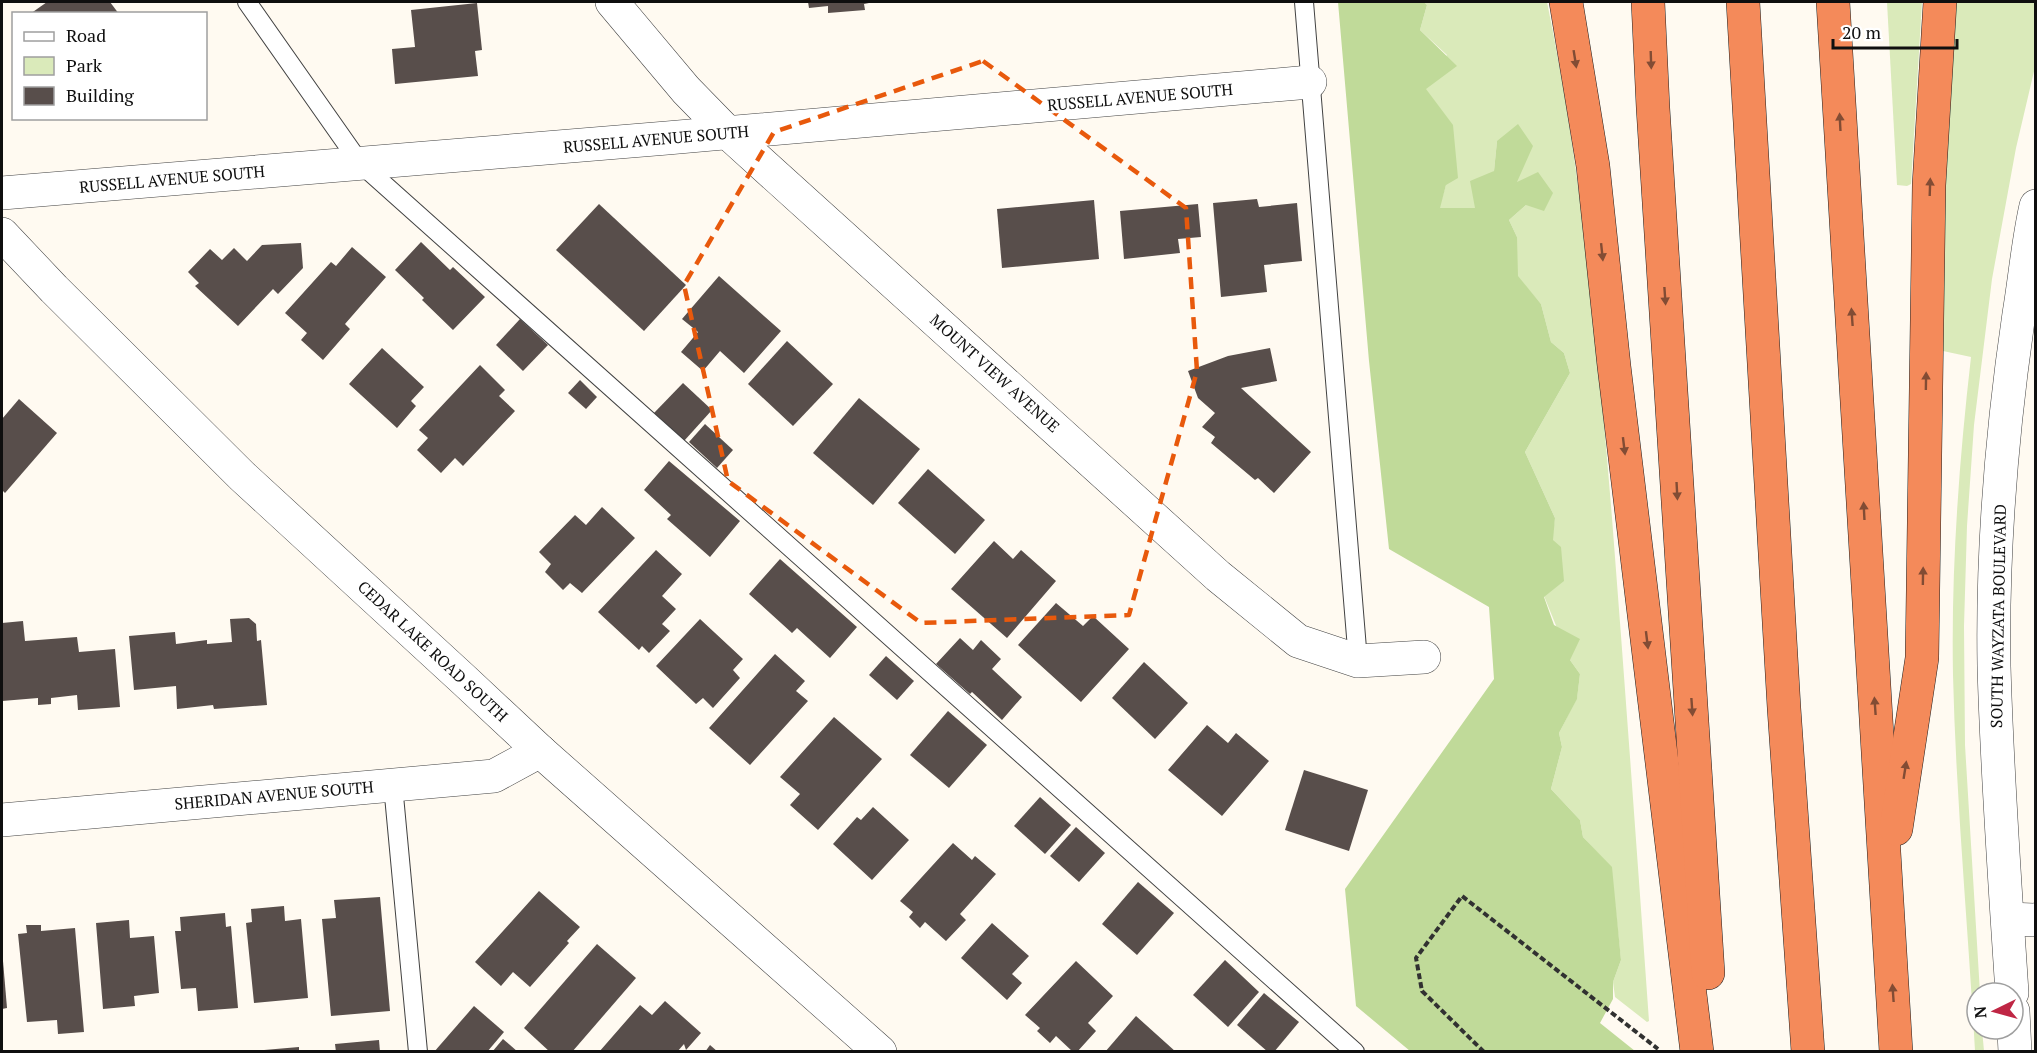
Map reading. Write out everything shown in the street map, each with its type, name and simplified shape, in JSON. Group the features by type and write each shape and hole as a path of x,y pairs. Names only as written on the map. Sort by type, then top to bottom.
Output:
{"highway":[{"path":"1566,2 1593,166 1614,366 1697,1052"},
{"path":"1648,2 1713,1052"},
{"path":"1743,2 1784,708 1808,1052"},
{"path":"1833,2 1896,1052"},
{"path":"1886,890 1922,658 1929,185 1940,2"}],"street":[{"name":"MOUNT VIEW AVENUE","path":"612,2 686,90 728,132 1218,576 1298,641 1358,661 1424,657"},
{"name":"RUSSELL AVENUE SOUTH","path":"2,193 1310,82"},
{"name":"SOUTH WAYZATA BOULEVARD","path":"2014,981 2022,920 1999,788 1995,630 1996,561 2003,445 2024,357 2036,206"},
{"name":"CEDAR LAKE ROAD SOUTH","path":"2,234 54,289 242,476 540,751 880,1052"},
{"name":"SHERIDAN AVENUE SOUTH","path":"2,819 494,776 540,751"}],"lane":[{"path":"247,2 360,164 1355,1052"},
{"path":"1304,2 1358,661"},
{"path":"393,785 418,1052"}],"path":[{"path":"1484,1052 1422,992 1416,958 1462,896 1660,1052"}],"highlighted area":[{"path":"983,61 1186,208 1197,371 1129,615 921,623 728,481 684,285 774,132"}],"green space":[{"path":"1338,2 1424,2 1427,5 1420,30 1457,66 1426,89 1453,125 1458,178 1446,185 1440,208 1475,208 1470,181 1494,171 1497,141 1518,124 1533,146 1517,182 1538,172 1553,193 1544,211 1526,205 1509,220 1517,237 1518,276 1541,304 1551,342 1564,353 1570,373 1525,452 1555,518 1553,540 1561,547 1564,581 1544,597 1554,625 1580,639 1570,660 1580,674 1577,699 1559,733 1562,747 1551,789 1580,820 1583,837 1612,867 1621,960 1613,982 1613,999 1600,1023 1635,1051 1410,1051 1356,1006 1345,889 1494,679 1489,607 1389,549 1369,361"},
{"path":"1424,2 1547,2 1579,194 1601,388 1631,769 1649,1021 1647,1022 1615,997 1613,982 1621,960 1611,867 1583,837 1580,820 1551,789 1562,747 1559,733 1577,698 1580,674 1570,660 1544,596 1555,518 1525,452 1570,373 1564,353 1551,342 1541,304 1517,276 1517,237 1509,220 1526,205 1497,141 1494,171 1475,208 1439,208 1446,185 1425,89 1447,55 1420,30 1427,5"},
{"path":"1887,2 1922,2 1911,184 1907,186 1897,185"},
{"path":"1956,2 2035,2 2035,67 2016,148 1992,279 1974,425 1967,526 1964,626 1965,745 1979,981 1970,981 1959,816 1953,675 1953,595 1957,516 1971,357 1943,351 1945,176"},
{"path":"1974,1041 1983,1041 1984,1051 1975,1051"}],"building":[{"path":"47,2 110,2 118,12 33,12"},
{"path":"808,2 869,3 864,4 865,10 828,13 828,6 809,8"},
{"path":"477,3 482,50 475,51 478,76 395,84 392,49 415,47 411,10"},
{"path":"1257,199 1259,207 1297,203 1302,261 1264,265 1267,292 1221,297 1213,203"},
{"path":"1094,200 1099,259 1002,268 997,209"},
{"path":"599,204 686,285 644,331 556,250"},
{"path":"1198,204 1201,237 1178,239 1180,253 1124,259 1120,211"},
{"path":"421,242 450,270 453,267 485,297 453,330 395,270"},
{"path":"301,243 303,268 278,294 273,289 238,326 195,286 199,283 188,272 210,249 222,260 234,248 247,261 262,245"},
{"path":"352,247 386,277 345,324 350,329 323,360 301,340 307,333 285,313 331,262 336,266"},
{"path":"719,276 781,331 744,373 720,351 703,371 681,352 698,332 682,319"},
{"path":"520,319 548,345 523,371 496,345"},
{"path":"787,341 833,384 793,426 748,384"},
{"path":"382,348 424,387 411,401 416,406 397,428 349,384"},
{"path":"1270,348 1277,381 1241,388 1311,452 1274,493 1258,478 1255,480 1211,443 1215,437 1202,427 1215,413 1198,398 1188,371 1228,356"},
{"path":"480,365 505,390 499,396 515,411 463,466 455,458 441,473 417,450 428,438 419,430"},
{"path":"580,380 597,397 586,409 568,393"},
{"path":"683,383 712,410 684,441 654,413"},
{"path":"859,398 920,449 873,505 813,453"},
{"path":"19,399 57,433 5,493 2,490 2,419"},
{"path":"705,424 733,450 717,468 689,442"},
{"path":"669,461 740,521 710,557 667,519 671,515 644,490"},
{"path":"928,469 985,520 955,554 898,503"},
{"path":"602,507 635,538 582,593 570,583 563,590 545,572 551,564 539,552 575,515 586,525"},
{"path":"994,541 1013,559 1021,550 1056,581 1007,638 951,589"},
{"path":"656,550 682,574 662,596 676,609 662,624 670,631 649,653 642,646 639,650 598,612"},
{"path":"780,559 857,627 830,658 797,628 792,633 749,594"},
{"path":"1056,603 1083,626 1093,616 1129,649 1081,702 1018,645"},
{"path":"249,618 256,624 257,641 261,640 267,705 214,709 213,705 177,709 176,686 134,690 129,636 175,632 176,644 207,640 207,644 232,642 230,619"},
{"path":"700,619 743,659 733,670 740,678 713,708 703,698 696,704 656,666"},
{"path":"23,621 25,641 77,637 79,652 115,649 120,707 78,710 77,695 51,698 51,704 38,705 38,698 2,701 2,623"},
{"path":"960,638 973,650 981,640 1001,659 992,669 1022,697 1002,720 972,692 970,694 936,664"},
{"path":"775,654 805,681 796,691 808,701 750,765 709,728"},
{"path":"886,656 914,681 897,700 869,675"},
{"path":"1144,662 1188,703 1155,739 1112,698"},
{"path":"948,711 987,745 949,788 910,755"},
{"path":"834,717 882,759 818,830 790,805 800,794 780,777"},
{"path":"1207,725 1228,743 1236,733 1269,761 1222,816 1168,770"},
{"path":"1304,770 1368,790 1349,851 1285,830"},
{"path":"1040,797 1071,825 1045,854 1014,826"},
{"path":"873,807 909,840 872,880 833,844 857,817 861,820"},
{"path":"1076,827 1105,853 1079,882 1050,856"},
{"path":"953,843 972,860 975,856 996,874 960,914 966,920 946,941 925,922 920,928 909,917 913,912 900,901"},
{"path":"1138,882 1174,913 1137,955 1102,924"},
{"path":"539,891 580,927 530,987 513,972 501,986 475,962"},
{"path":"380,897 390,1011 331,1016 322,919 336,918 334,900"},
{"path":"284,906 285,921 301,919 308,998 254,1003 246,923 252,922 251,909"},
{"path":"225,913 226,927 231,926 238,1008 198,1011 196,988 181,989 175,931 181,931 180,917"},
{"path":"129,920 130,938 154,936 159,993 134,996 135,1006 103,1009 96,923"},
{"path":"992,923 1029,956 1012,974 1022,983 1007,1000 961,958"},
{"path":"26,925 41,925 41,931 75,928 84,1032 58,1034 57,1020 27,1022 18,934 27,933"},
{"path":"597,944 636,978 572,1052 550,1052 524,1028"},
{"path":"1225,960 1259,992 1228,1027 1193,995"},
{"path":"2,961 7,1008 2,1009"},
{"path":"1076,961 1113,996 1088,1023 1096,1031 1077,1052 1073,1052 1056,1036 1050,1043 1037,1031 1040,1028 1025,1015"},
{"path":"1264,993 1299,1022 1274,1052 1268,1052 1237,1025"},
{"path":"665,1001 701,1033 686,1050 684,1044 677,1052 599,1052 640,1005 652,1015"},
{"path":"474,1006 504,1032 487,1052 434,1052"},
{"path":"1136,1016 1176,1052 1105,1052"},
{"path":"503,1039 518,1052 492,1052"},
{"path":"379,1040 380,1052 336,1052 335,1044"},
{"path":"710,1045 718,1052 705,1052"},
{"path":"299,1047 299,1052 264,1052 264,1050"}]}
